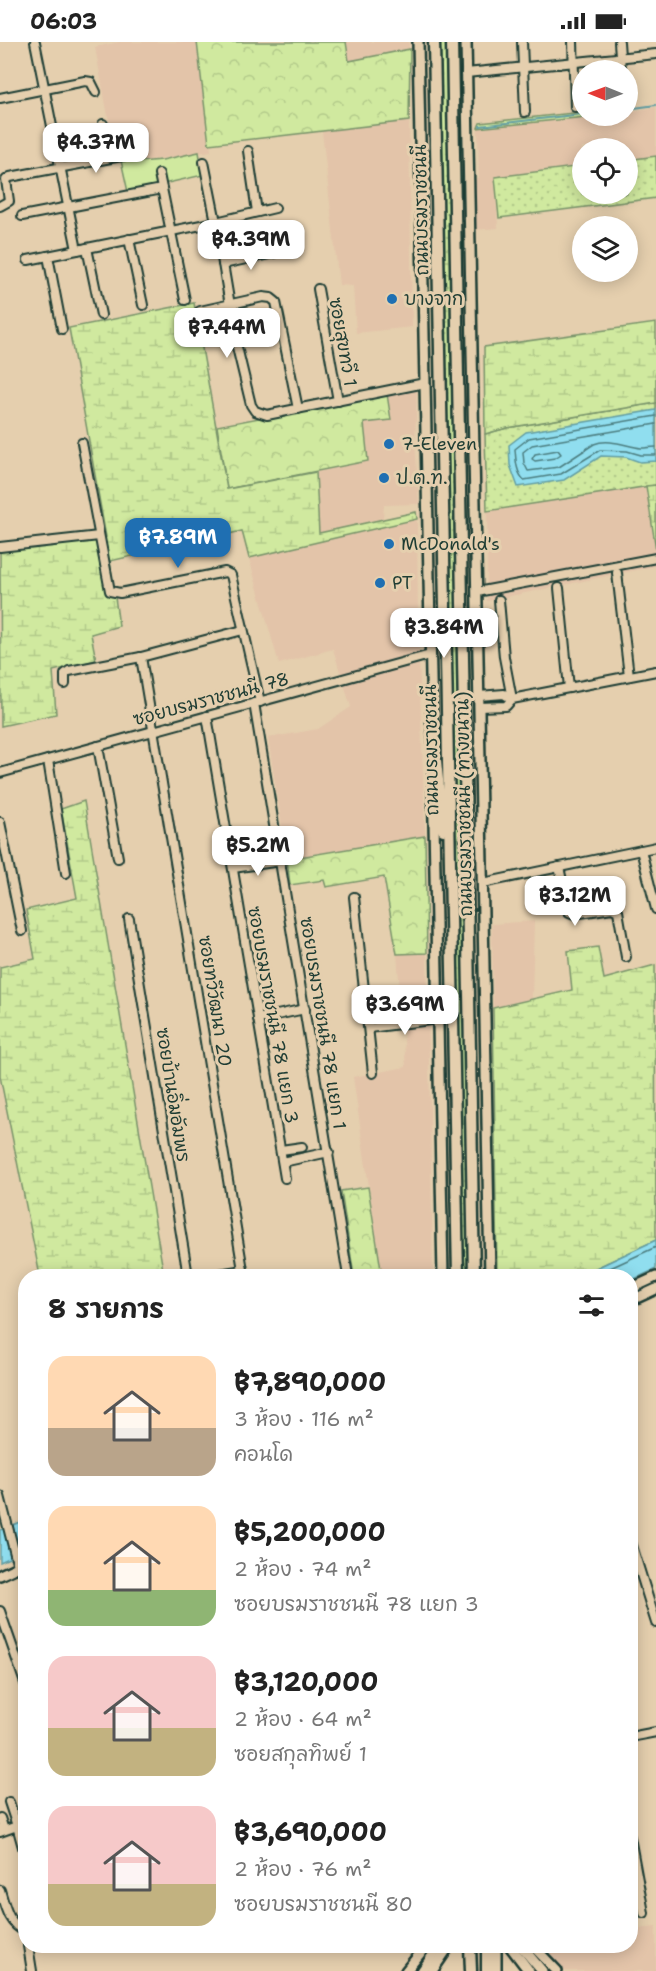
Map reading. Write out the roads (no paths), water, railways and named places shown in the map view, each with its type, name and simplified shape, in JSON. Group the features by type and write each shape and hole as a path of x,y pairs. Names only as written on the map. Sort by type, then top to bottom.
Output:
{"highway":[{"name":"ถนนบรมราชชนนี","path":"434,42 458,1269"},
{"name":"ถนนบรมราชชนนี","path":"452,42 474,1269"},
{"path":"432,720 451,893"},
{"path":"470,1953 471,1971"},
{"path":"487,1953 487,1971"}],"main road":[{"name":"ถนนบรมราชชนนี (ทางขนาน)","path":"418,42 443,1269"},
{"name":"ถนนบรมราชชนนี (ทางขนาน)","path":"466,42 490,1269"},
{"path":"638,1285 656,1277"},
{"path":"638,1297 656,1289"},
{"path":"0,1575 18,1566"},
{"path":"406,1971 420,1953"},
{"path":"422,1971 435,1953"},
{"path":"432,1971 444,1953"},
{"path":"496,1953 496,1971"},
{"path":"515,1953 529,1971"},
{"path":"527,1953 542,1971"},
{"path":"540,1953 557,1971"}],"street":[{"path":"35,42 77,250"},
{"path":"522,42 525,112"},
{"path":"573,42 574,60"},
{"path":"619,42 620,58"},
{"path":"597,60 656,54"},
{"path":"466,73 572,62"},
{"path":"0,98 85,81 95,86 96,92"},
{"path":"103,124 110,158"},
{"path":"248,151 257,212"},
{"path":"0,206 9,201 6,184 8,178 128,155"},
{"path":"204,162 237,347 251,405 255,411 267,415 425,383"},
{"path":"159,174 185,300"},
{"path":"22,216 162,189"},
{"path":"28,260 275,208"},
{"path":"129,240 143,305"},
{"path":"87,248 101,315"},
{"path":"223,264 274,253"},
{"path":"48,256 62,329"},
{"name":"ซอยสุขทวี 1","path":"318,289 338,401"},
{"path":"200,311 263,297 271,298 276,302 298,409"},
{"path":"0,547 99,536 82,444"},
{"name":"ซอยบรมราชชนนี 78 แยก 1","path":"99,536 110,591 120,594 225,572 231,575 257,703 280,861 347,1269"},
{"path":"477,592 656,558"},
{"path":"617,573 629,676"},
{"path":"559,588 569,688"},
{"path":"499,600 504,657 512,699"},
{"path":"65,684 65,674 69,671 141,657 243,630"},
{"name":"ซอยบรมราชชนนี 78","path":"0,773 430,654"},
{"name":"ซอยทวีวัฒนา 20","path":"141,657 155,730 242,1269"},
{"path":"479,707 506,706 512,699 656,671"},
{"path":"479,696 504,694 512,699"},
{"name":"ซอยบรมราชชนนี 78 แยก 3","path":"207,716 285,1178"},
{"path":"98,746 118,858"},
{"path":"48,760 66,873"},
{"path":"0,822 22,931"},
{"path":"483,883 656,847"},
{"path":"641,850 654,891 656,909"},
{"path":"232,868 280,861"},
{"path":"559,867 569,912 574,914 612,908 618,911 626,957"},
{"path":"354,897 373,1073"},
{"name":"ซอยบ้านอิ่มอัมพร","path":"129,919 187,1269"},
{"path":"258,1019 305,1009"},
{"path":"369,1028 438,1019"},
{"path":"280,1150 302,1147"},
{"path":"283,1161 329,1152"},
{"path":"0,1496 14,1556 18,1560"},
{"path":"638,1565 656,1623"},
{"path":"0,1611 18,1663"},
{"path":"638,1735 656,1732"},
{"path":"9,1802 18,1830"},
{"path":"0,1818 2,1831 17,1826"},
{"path":"638,1880 644,1912"},
{"path":"0,1890 3,1910 18,1929"},
{"path":"29,1953 32,1971"}],"water":[{"path":"656,410 656,461 640,462 626,457 601,456 564,480 518,487 510,465 509,445 526,432"},
{"path":"656,1240 656,1269 638,1277 638,1269 594,1269"},
{"path":"18,1523 18,1554 0,1562 0,1530"}],"waterway":[{"path":"638,107 656,105"},
{"path":"480,126 572,115"}],"place":[{"name":"บางจาก","path":"392,299"},
{"name":"7-Eleven","path":"389,444"},
{"name":"ป.ต.ท.","path":"384,478"},
{"name":"McDonald's","path":"389,544"},
{"name":"PT","path":"380,583"}]}
